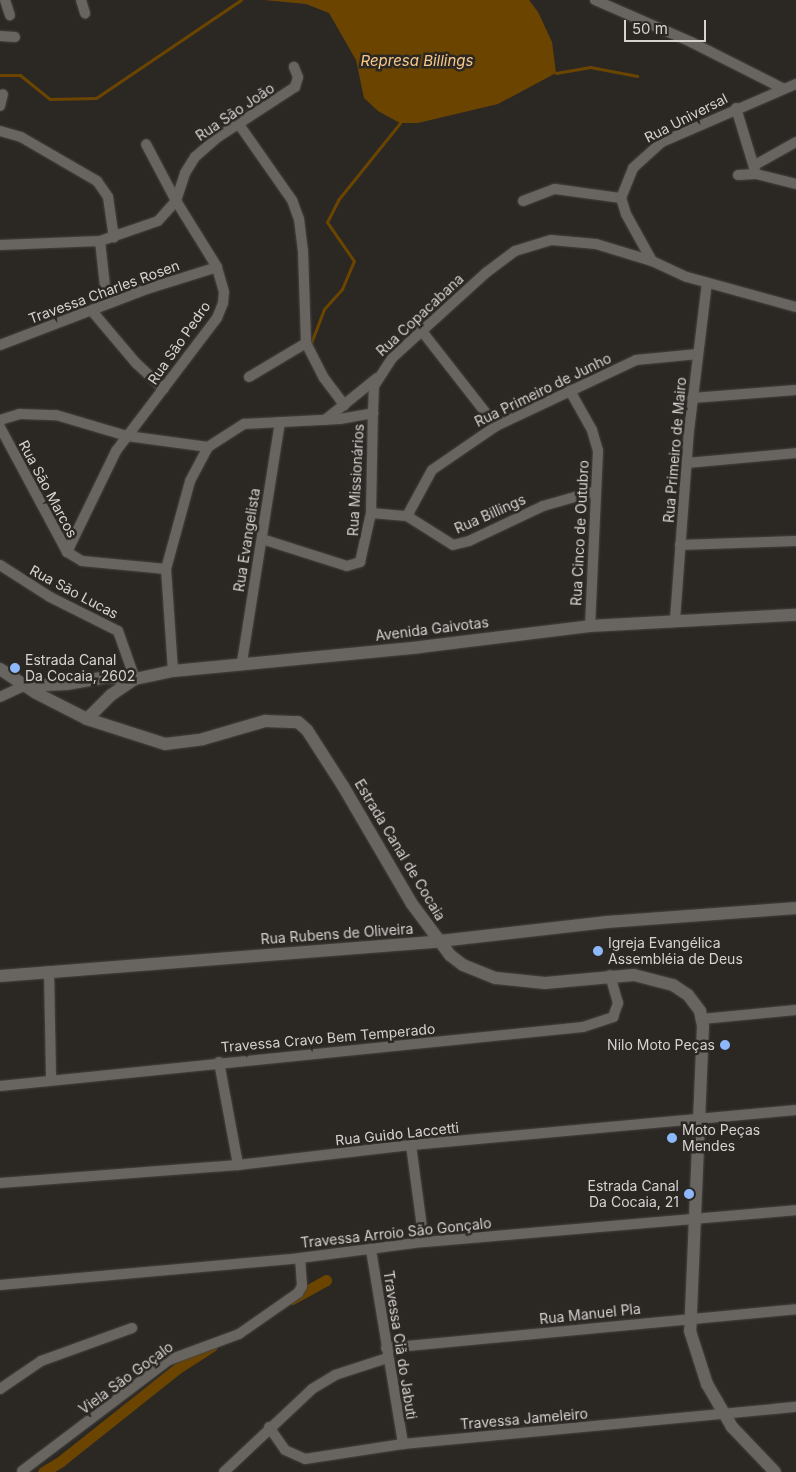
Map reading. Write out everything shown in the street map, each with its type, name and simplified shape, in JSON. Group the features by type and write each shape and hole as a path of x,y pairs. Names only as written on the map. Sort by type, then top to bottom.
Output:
{"street":[{"path":"5,0 10,15"},
{"path":"81,0 85,13"},
{"path":"595,0 691,42 782,88"},
{"path":"0,36 15,37"},
{"name":"Rua São João","path":"0,245 100,241 114,238 158,221 176,201 183,177 195,157 238,123 295,87 298,77 294,67"},
{"name":"Rua Universal","path":"621,198 626,180 643,156 662,142 782,88 796,84"},
{"path":"0,106 3,94"},
{"path":"736,108 755,170"},
{"path":"238,123 292,200 299,218 306,343 324,378 344,405"},
{"path":"0,131 21,137 97,181 108,197 114,238"},
{"path":"738,175 755,170 796,142"},
{"name":"Rua São Pedro","path":"67,552 103,475 127,436 164,389 221,310 224,292 218,267 176,201 146,144"},
{"path":"755,170 796,184"},
{"path":"523,201 555,189 621,198 626,214 652,261"},
{"name":"Rua Copacabana","path":"373,413 377,378 421,330 487,272 515,251 537,242 562,240 596,244 652,261 707,282 796,307"},
{"path":"100,241 107,304"},
{"name":"Travessa Charles Rosen","path":"0,345 107,304 218,267"},
{"name":"Rua Primeiro de Mairo","path":"675,620 692,398 707,282"},
{"path":"92,311 141,368 164,389"},
{"path":"421,330 496,426"},
{"path":"249,377 306,343"},
{"name":"Rua Primeiro de Junho","path":"407,516 432,470 496,426 569,389 636,360 698,354"},
{"path":"325,420 377,378"},
{"name":"Rua Cinco de Outubro","path":"569,389 596,439 598,451 590,626"},
{"path":"692,398 796,390"},
{"path":"173,671 166,570 190,481 208,447 244,424 325,420 373,413"},
{"name":"Rua Missionários","path":"262,539 324,561 356,566 363,557 371,513 373,413"},
{"path":"0,420 20,414 56,415 127,436 208,447"},
{"name":"Rua Evangelista","path":"242,662 280,422"},
{"name":"Rua São Marcos","path":"0,428 67,552 82,561 166,570"},
{"path":"687,463 796,453"},
{"name":"Rua Billings","path":"371,513 407,516 449,544 459,544 543,506 596,492"},
{"path":"680,545 796,541"},
{"name":"Rua São Lucas","path":"0,565 50,597 118,631 135,679"},
{"name":"Avenida Gaivotas","path":"87,719 111,695 135,679 173,671 242,662 420,647 590,626 796,615"},
{"name":"Estrada Canal de Cocaia","path":"0,669 24,686 87,719 145,739 174,744 265,721 283,720 302,725 374,836 412,904 440,941 463,965 496,978 545,983 610,975 634,975 679,988 694,1002 702,1019"},
{"path":"0,697 24,686 67,684 105,677 135,679"},
{"name":"Rua Rubens de Oliveira","path":"0,976 440,941 607,922 796,908"},
{"path":"49,971 51,1079"},
{"name":"Travessa Cravo Bem Temperado","path":"0,1086 219,1062 410,1046 600,1024 613,1016 617,1010 610,975"},
{"path":"775,1472 755,1454 725,1414 700,1367 689,1318 702,1019 796,1010"},
{"path":"219,1062 238,1165"},
{"name":"Rua Guido Laccetti","path":"0,1183 238,1165 411,1145 796,1110"},
{"path":"411,1145 424,1242"},
{"name":"Travessa Arroio São Gonçalo","path":"0,1285 300,1258 424,1242 796,1210"},
{"name":"Travessa Ciã do Jabuti","path":"371,1250 403,1444"},
{"name":"Viela São Goçalo","path":"22,1472 40,1464 169,1360 239,1334 298,1293 302,1286 300,1258"},
{"name":"Rua Manuel Pla","path":"224,1472 269,1427 322,1382 387,1353 689,1318 796,1309"},
{"path":"0,1389 41,1361 132,1328"},
{"name":"Travessa Jameleiro","path":"269,1427 285,1450 306,1459 403,1444 796,1408"}],"water":[{"name":"Represa Billings","path":"264,0 529,0 538,12 552,42 556,73 498,104 418,123 400,123 378,111 364,98 356,60 329,13 306,4"}],"waterway":[{"path":"0,75 20,75 50,99 96,98 241,0"},
{"path":"556,73 590,67 637,76"},
{"path":"311,343 324,309 342,289 354,261 327,222 338,200 400,123"},
{"path":"292,1299 326,1280"},
{"path":"43,1472 61,1461 178,1368 212,1346"}],"place":[{"name":"Estrada Canal Da Cocaia, 2602","path":"15,668"},
{"name":"Igreja Evangélica Assembléia de Deus","path":"598,951"},
{"name":"Nilo Moto Peças","path":"725,1045"},
{"name":"Moto Peças Mendes","path":"672,1138"},
{"name":"Estrada Canal Da Cocaia, 21","path":"689,1194"}]}
